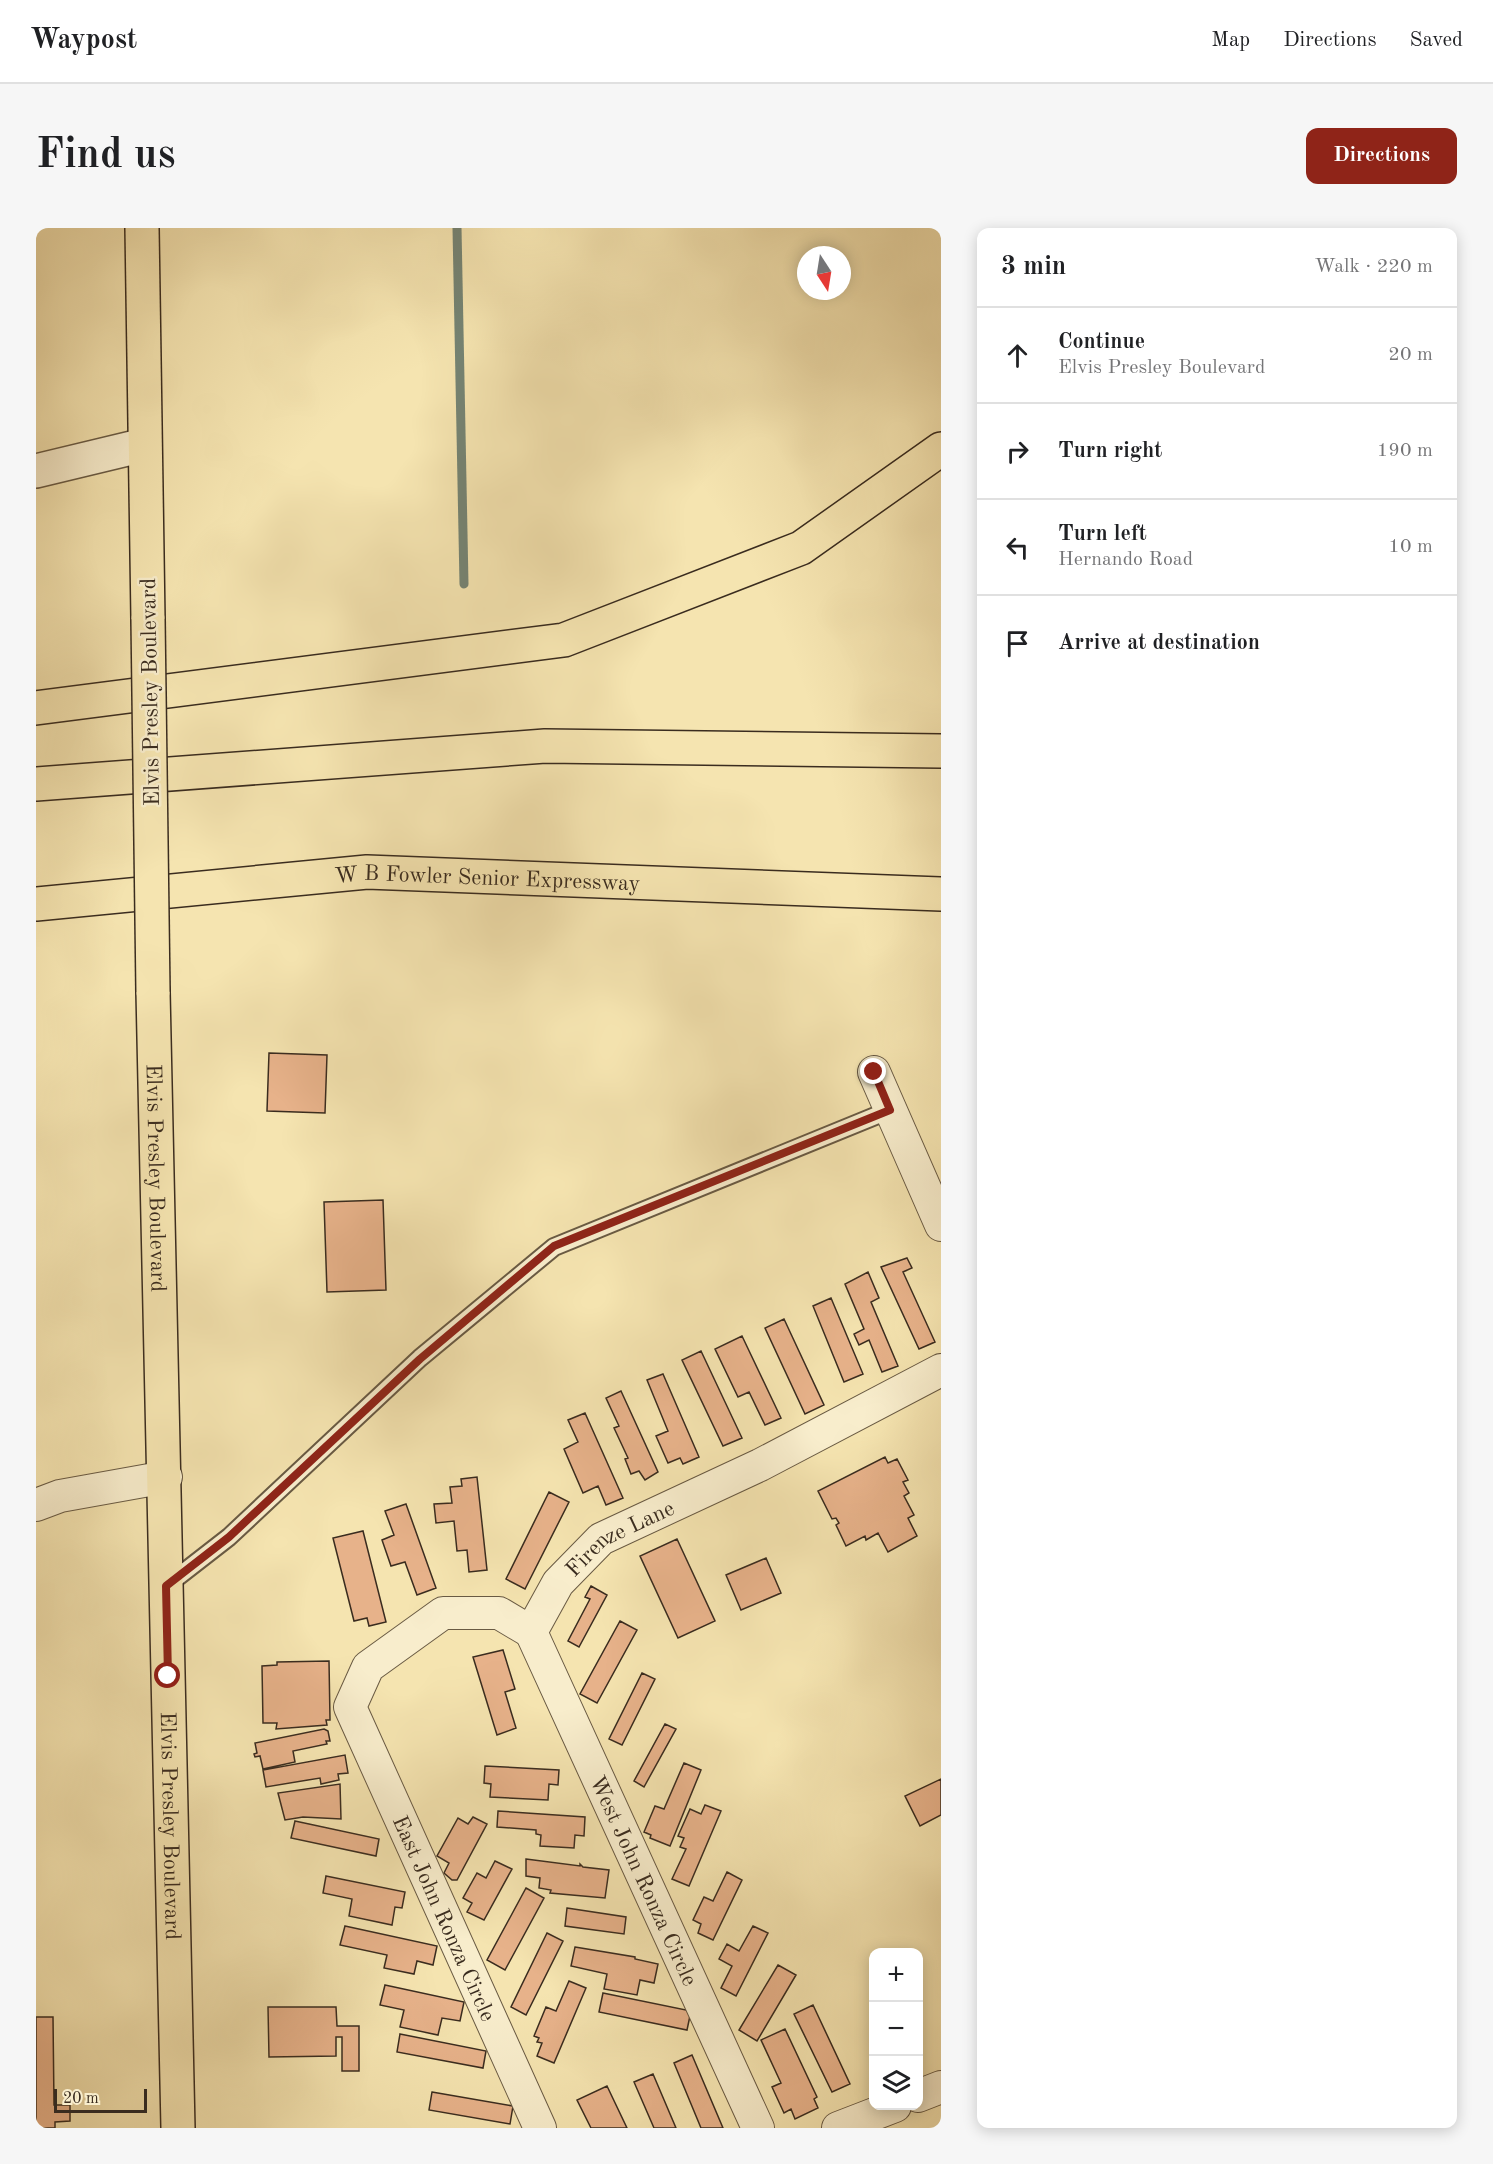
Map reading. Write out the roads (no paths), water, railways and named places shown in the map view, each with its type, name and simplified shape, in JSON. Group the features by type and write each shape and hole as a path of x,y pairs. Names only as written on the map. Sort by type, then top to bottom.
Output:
{"main road":[{"name":"Elvis Presley Boulevard","path":"141,228 153,992 178,2128"},
{"path":"36,708 564,640 801,548 941,449"},
{"path":"36,784 545,746 941,751"},
{"name":"W B Fowler Senior Expressway","path":"36,904 368,872 941,894"},
{"path":"839,890 941,902"}],"street":[{"path":"36,471 144,445"},
{"path":"874,1072 941,1225"},
{"name":"Firenze Lane","path":"531,1632 558,1583 601,1539 760,1465 941,1370"},
{"path":"36,1505 60,1496 165,1477"},
{"name":"East John Ronza Circle","path":"531,1632 499,1613 443,1613 368,1667 350,1707 540,2128"},
{"name":"West John Ronza Circle","path":"531,1632 758,2128"},
{"path":"923,2094 941,2087"},
{"path":"838,2128 885,2110"}],"lane":[{"path":"166,1586 229,1537 442,1340 554,1246 890,1110"}],"waterway":[{"path":"457,228 464,584"}]}
